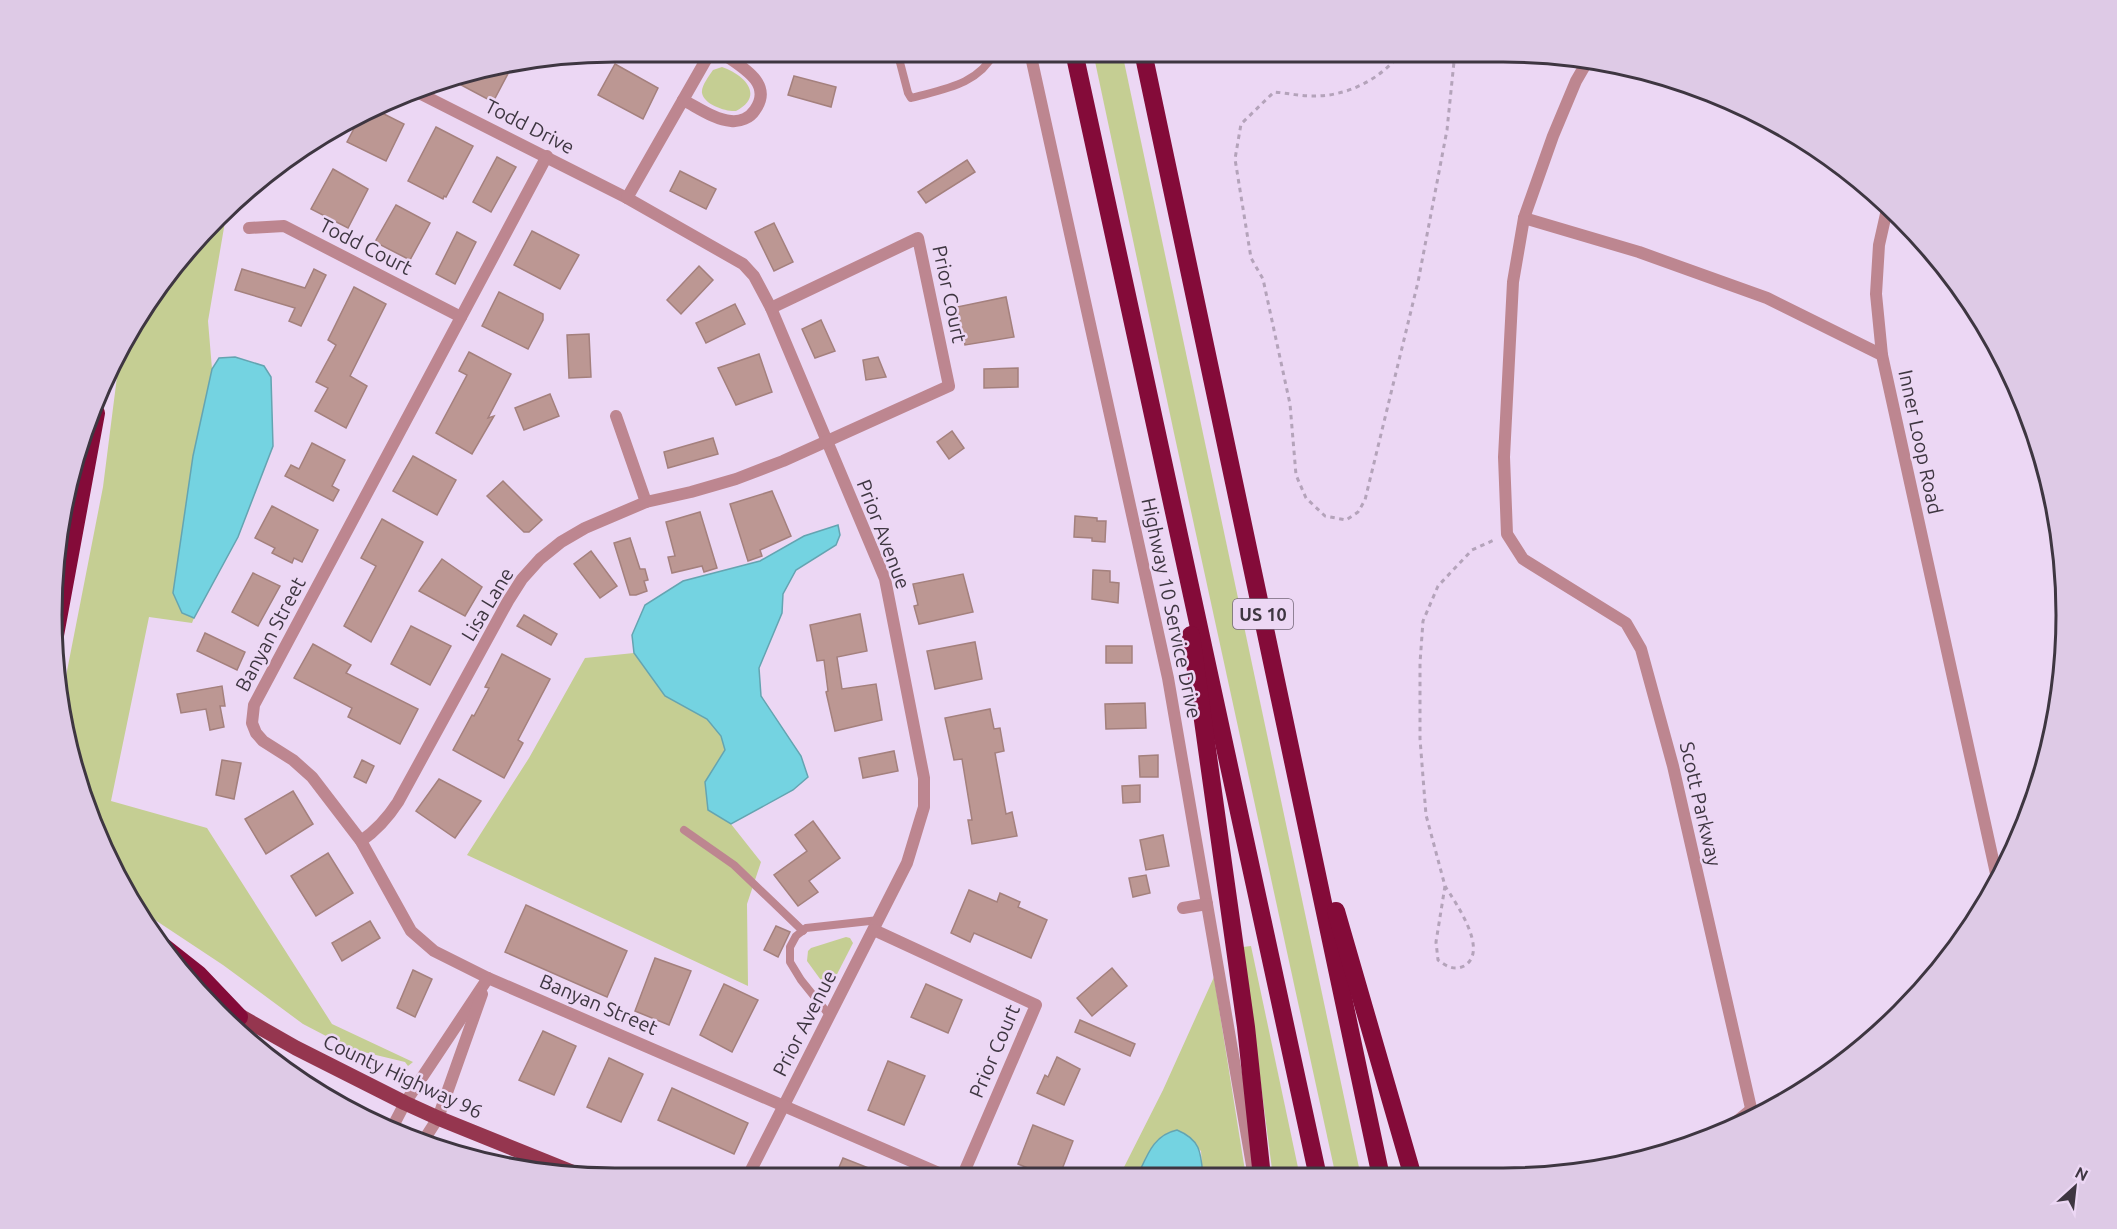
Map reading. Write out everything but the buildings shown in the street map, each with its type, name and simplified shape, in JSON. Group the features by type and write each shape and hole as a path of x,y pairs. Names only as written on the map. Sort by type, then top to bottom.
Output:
{"highway":[{"path":"1076,62 1244,827 1316,1168"},
{"name":"US 10","path":"1145,62 1379,1168"},
{"path":"63,594 92,434"},
{"path":"1180,541 1196,678 1246,1027 1261,1168"},
{"path":"1309,828 1345,938 1410,1168"},
{"path":"189,967 239,1017"}],"main road":[{"name":"County Highway 96","path":"224,1007 296,1048 405,1103 551,1164"}],"street":[{"path":"627,198 705,62"},
{"path":"683,100 720,119 731,122 748,117 755,111 761,99 760,87 754,76 734,62"},
{"name":"Highway 10 Service Drive","path":"1032,62 1168,678 1252,1168"},
{"path":"1507,534 1504,457 1513,282 1524,218 1553,136 1584,68"},
{"name":"Todd Drive","path":"425,96 627,198"},
{"name":"Banyan Street","path":"547,156 252,711 252,723 256,733 263,741 294,760 312,777 361,841 411,931 434,951 488,978 784,1105"},
{"name":"Prior Avenue","path":"627,198 743,264 754,276 771,308 885,579 924,778 924,807 907,863 752,1168"},
{"path":"1882,355 1876,294 1879,245 1886,216"},
{"name":"Inner Loop Road","path":"1524,218 1639,252 1767,298 1882,355 1994,866"},
{"name":"Todd Court","path":"249,228 284,226 461,317"},
{"name":"Prior Court","path":"771,308 918,238 949,386 826,441"},
{"path":"616,416 646,502"},
{"name":"Lisa Lane","path":"361,841 375,832 398,802 508,601 522,579 540,559 561,542 585,528 646,502 736,479 826,441"},
{"name":"Scott Parkway","path":"1507,534 1523,560 1626,623 1641,649 1673,766 1751,1108"},
{"path":"1183,908 1207,904"},
{"name":"Prior Court","path":"876,925 1036,1005 966,1168"},
{"path":"395,1122 405,1103 488,978"},
{"path":"428,1134 438,1118 488,978"},
{"path":"784,1105 928,1168"}],"lane":[{"path":"900,62 911,98 963,84 989,62"},
{"path":"684,830 734,865 803,931"},
{"path":"830,1016 801,980 790,962 790,946 796,936 806,928 876,925"}],"path":[{"path":"1395,62 1377,78 1339,92 1313,96 1274,92 1241,124 1235,159 1251,258 1263,279 1290,404 1296,475 1306,498 1325,516 1346,520 1358,512 1365,500 1415,293 1447,130 1454,62"},
{"path":"1445,886 1436,942 1438,960 1449,968 1463,966 1471,959 1474,942 1463,915 1445,886 1426,815 1420,750 1420,663 1423,621 1438,586 1472,550 1507,534"}],"green space":[{"path":"1095,62 1124,62 1359,1168 1334,1168"},
{"path":"722,67 744,80 750,92 745,105 736,111 722,109 711,104 702,93 704,84 713,70"},
{"path":"225,221 208,321 212,369 193,456 173,593 182,613 194,618 192,623 149,617 111,801 207,828 332,1024 413,1062 408,1066 405,1062 351,1049 303,1024 223,965 153,919 119,859 104,826 80,758 65,678 103,487 119,370 155,307 176,278"},
{"path":"634,653 665,696 707,719 721,736 725,750 705,782 708,810 731,824 761,862 747,904 748,986 467,855 529,758 585,658"},
{"path":"846,937 850,938 853,943 833,982 823,983 807,961 808,951"},
{"path":"1251,946 1298,1168 1272,1168 1243,947"},
{"path":"1214,977 1245,1168 1202,1168 1201,1151 1177,1130 1162,1136 1156,1142 1141,1168 1124,1168 1163,1090"}],"water":[{"path":"235,357 264,366 271,377 273,446 238,537 194,618 182,613 173,593 193,456 212,369 219,358"},
{"path":"838,525 840,535 836,545 796,570 783,594 782,613 759,668 761,696 801,756 808,777 793,790 731,824 708,810 705,782 725,750 721,736 707,719 665,696 634,653 632,635 645,605 683,581 760,561 804,536"},
{"path":"1177,1130 1191,1138 1198,1148 1202,1168 1141,1168 1152,1147 1162,1136"}]}
